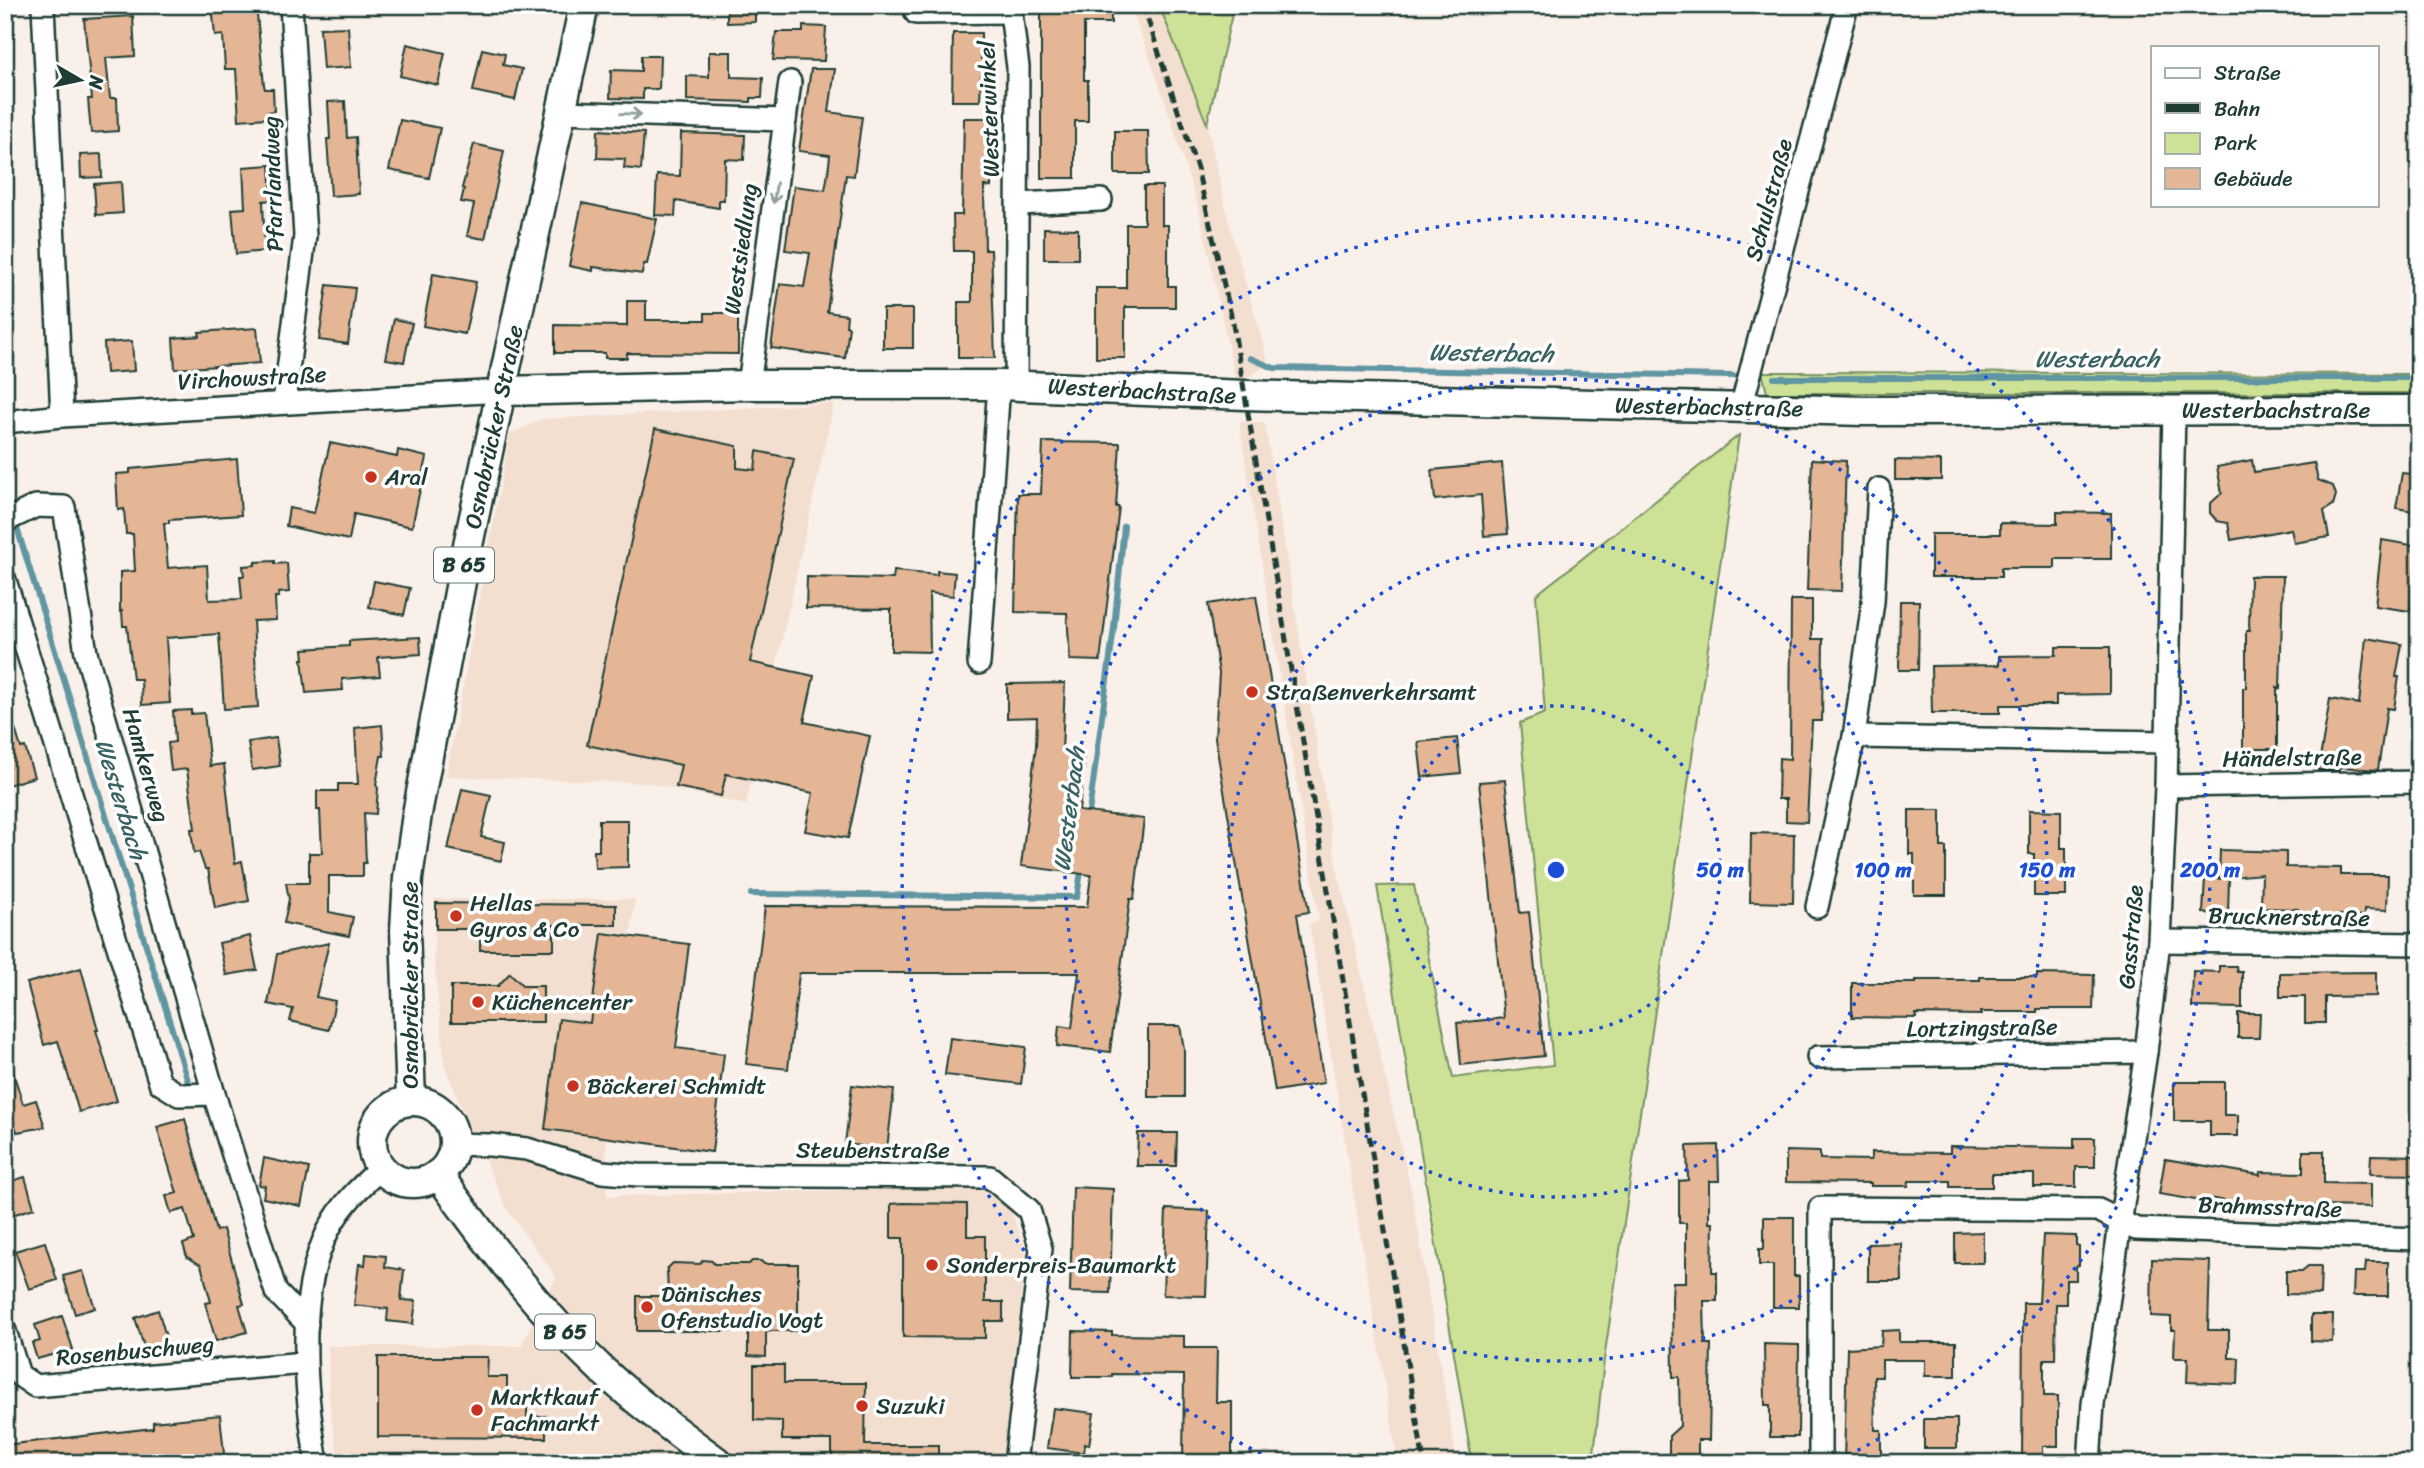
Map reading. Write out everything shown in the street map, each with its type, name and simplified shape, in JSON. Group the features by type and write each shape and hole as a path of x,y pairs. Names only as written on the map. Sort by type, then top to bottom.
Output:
{"main road":[{"name":"Osnabrücker Straße","path":"411,1101 405,930 408,878 417,814 444,663 584,5"},
{"name":"Westerbachstraße","path":"502,391 1007,385 1245,395 1864,411 2419,410"},
{"path":"411,1101 422,1102 441,1113 448,1122 453,1144 446,1165 438,1174 415,1183 402,1182 381,1168 372,1144 378,1120 387,1110 411,1101"},
{"name":"B 65","path":"438,1174 518,1279 573,1341 658,1419 719,1463"}],"street":[{"path":"43,5 62,416"},
{"name":"Pfarrlandweg","path":"284,402 305,236 291,5"},
{"name":"Westerwinkel","path":"916,5 916,13 1011,9 1018,67 1018,204 1007,385"},
{"name":"Schulstraße","path":"1741,408 1847,5"},
{"name":"Westsiedlung","path":"749,386 790,82"},
{"path":"563,112 785,120"},
{"name":"Westerwinkel","path":"1018,204 1101,200"},
{"path":"979,663 1007,385"},
{"name":"Virchowstraße","path":"5,422 284,402 502,391"},
{"name":"Gasstraße","path":"2089,1463 2093,1404 2160,941 2174,410"},
{"path":"1817,907 1854,737 1873,602 1879,489"},
{"name":"Hamkerweg","path":"5,521 36,506 64,508 86,653 214,1094 276,1292 307,1324"},
{"path":"5,580 160,1083 179,1095 214,1094"},
{"path":"1854,737 2167,742"},
{"name":"Händelstraße","path":"2166,786 2419,782"},
{"name":"Brucknerstraße","path":"2160,941 2419,944"},
{"name":"Lortzingstraße","path":"1818,1057 2146,1052"},
{"name":"Steubenstraße","path":"453,1144 490,1144 527,1149 602,1172 638,1175 990,1177 1029,1210 1041,1249 1015,1463"},
{"path":"317,1463 305,1363 314,1269 329,1230 359,1188 381,1168"},
{"name":"Brahmsstraße","path":"1820,1463 1819,1208 2098,1210 2136,1229 2419,1239"},
{"name":"Rosenbuschweg","path":"5,1331 19,1375 35,1387 305,1363"}],"shaded area":[{"path":"1130,5 1159,5 1207,124 1231,231 1269,364 1236,384 1200,214 1164,98"},
{"path":"834,403 746,805 649,783 446,776 510,434 542,419"},
{"path":"1239,421 1265,423 1335,858 1412,1194 1457,1463 1398,1463 1309,923 1319,921"},
{"path":"435,899 635,899 606,1138 607,1196 973,1187 1008,1203 1026,1252 1003,1463 339,1463 329,1403 328,1346 521,1346 556,1277 508,1211 445,1067 434,960"}],"green space":[{"path":"1159,5 1234,5 1207,124"},
{"path":"1762,372 2419,374 2419,393 1767,393"},
{"path":"1739,435 1604,1360 1593,1463 1472,1463 1377,886 1414,885 1453,1078 1553,1065 1520,723 1545,713 1536,595"}],"building":[{"path":"212,5 256,5 264,85 265,89 273,89 274,111 267,112 267,118 239,120 236,69 225,69 223,35 215,36"},
{"path":"727,5 755,5 755,22 727,23"},
{"path":"1041,5 1111,5 1111,23 1084,23 1084,80 1088,80 1088,121 1075,121 1075,178 1041,178"},
{"path":"133,16 135,56 106,58 110,98 117,98 118,131 91,133 88,99 92,99 84,19"},
{"path":"803,26 826,27 824,61 773,60 776,32 803,32"},
{"path":"348,27 351,67 323,69 320,28"},
{"path":"953,33 981,33 984,76 981,76 980,101 952,101"},
{"path":"407,44 445,53 438,85 400,76"},
{"path":"482,49 505,54 503,65 522,69 515,100 473,91"},
{"path":"709,52 731,52 731,77 763,78 762,98 751,98 751,102 687,100 687,76 709,77"},
{"path":"641,56 660,56 659,89 643,89 643,99 610,98 611,70 641,71"},
{"path":"811,69 835,69 829,112 862,117 854,176 846,175 827,312 847,315 846,326 849,327 845,358 771,348 780,284 804,287 810,253 785,250 794,186 825,190 828,173 830,155 799,151"},
{"path":"345,101 347,138 356,137 359,194 331,196 327,139 330,139 328,102"},
{"path":"964,118 993,118 992,144 995,144 995,161 992,161 991,187 984,186 985,250 991,250 995,358 958,358 958,302 972,302 972,251 954,251 953,215 962,215"},
{"path":"400,120 440,128 429,178 389,170"},
{"path":"598,130 644,133 641,170 624,168 625,159 597,158"},
{"path":"1115,131 1148,131 1149,174 1115,174"},
{"path":"681,133 745,135 744,160 725,159 724,200 719,200 719,208 676,201 675,216 655,215 657,175 680,176"},
{"path":"474,144 504,151 485,239 467,236 474,204 461,202"},
{"path":"101,154 102,177 81,178 80,155"},
{"path":"270,165 272,200 263,201 265,251 236,254 232,209 245,208 243,167"},
{"path":"121,182 123,213 96,215 94,184"},
{"path":"1144,186 1162,186 1162,225 1168,225 1168,286 1175,286 1175,307 1125,307 1125,358 1096,358 1096,288 1126,288 1126,224 1144,224"},
{"path":"582,203 657,219 647,264 644,264 642,274 593,267 593,271 569,266"},
{"path":"1044,228 1078,229 1078,259 1044,259"},
{"path":"433,274 476,282 465,334 423,326"},
{"path":"327,285 355,288 348,344 319,340"},
{"path":"627,301 646,301 646,320 705,320 705,313 738,313 738,354 627,353 627,358 605,358 605,353 555,353 555,325 627,326"},
{"path":"883,309 913,309 913,348 883,348"},
{"path":"394,319 412,323 404,362 386,359"},
{"path":"257,328 260,363 175,369 173,338 200,336 199,332"},
{"path":"132,341 134,371 106,373 104,343"},
{"path":"655,429 737,446 737,468 755,470 757,451 794,459 750,662 814,676 804,722 870,736 848,838 805,831 813,793 726,774 721,796 676,787 681,765 587,745"},
{"path":"1043,442 1120,443 1116,507 1119,507 1100,661 1070,660 1067,613 1015,612 1018,494 1041,494"},
{"path":"330,443 397,457 398,450 427,457 412,527 354,514 349,540 286,526 289,508 314,513"},
{"path":"237,459 241,515 169,520 169,523 164,523 168,568 207,565 209,600 242,599 240,576 244,576 243,566 255,565 255,562 287,563 289,592 278,593 279,597 275,597 276,620 253,621 258,707 224,709 219,634 166,638 170,703 142,705 141,679 133,679 127,626 123,626 122,611 120,612 120,572 135,571 133,534 126,534 124,509 118,510 116,474 130,473 130,469"},
{"path":"1812,459 1846,461 1842,591 1807,590"},
{"path":"1895,460 1941,461 1941,480 1895,480"},
{"path":"2252,460 2254,472 2314,463 2318,480 2333,486 2336,495 2333,505 2324,511 2329,537 2294,543 2291,529 2231,540 2228,523 2217,521 2210,513 2210,504 2222,493 2217,467"},
{"path":"1502,463 1508,534 1484,536 1481,495 1435,500 1432,470"},
{"path":"2402,473 2419,475 2419,512 2396,508"},
{"path":"2057,512 2111,513 2111,559 2055,559 2055,568 2001,568 2001,577 1931,577 1931,534 2000,534 2000,523 2057,524"},
{"path":"2382,540 2417,546 2410,611 2375,606"},
{"path":"894,571 937,575 937,571 955,573 953,596 929,593 930,652 891,651 891,609 806,608 807,577 893,579"},
{"path":"2250,576 2283,576 2280,689 2277,688 2277,749 2243,749 2243,688 2246,688"},
{"path":"374,581 410,588 404,615 369,607"},
{"path":"1256,596 1309,912 1297,914 1324,1083 1275,1091 1215,738 1219,673 1208,604"},
{"path":"1791,600 1812,600 1812,639 1823,639 1822,721 1812,721 1807,822 1786,821 1786,799 1778,799 1779,758 1790,759"},
{"path":"1900,601 1919,601 1918,670 1899,670"},
{"path":"420,637 421,654 378,657 380,676 342,679 343,690 306,693 303,649 349,646 349,641"},
{"path":"2366,638 2402,644 2394,709 2387,708 2378,770 2339,767 2339,770 2318,770 2330,699 2359,704"},
{"path":"2056,647 2110,647 2110,694 2056,695 2056,705 2000,705 2000,713 1932,713 1931,666 1999,665 1999,656 2056,655"},
{"path":"1065,683 1062,751 1084,754 1079,811 1144,819 1134,899 1130,899 1110,1052 1057,1046 1059,1026 1072,1028 1079,973 801,973 788,1069 746,1064 765,906 1087,907 1091,875 1021,866 1036,746 1037,717 1007,718 1007,684"},
{"path":"191,710 191,714 204,713 210,766 224,764 235,863 242,861 249,901 215,908 208,869 205,869 199,852 194,853 191,829 195,829 187,769 171,771 168,743 175,742 173,711"},
{"path":"10,712 21,748 25,747 34,777 5,786 5,713"},
{"path":"382,725 384,756 381,756 376,785 376,814 364,813 366,863 363,863 363,876 329,876 329,912 353,917 349,936 284,923 289,899 286,883 309,883 309,853 322,853 317,791 338,791 338,784 358,784 355,728"},
{"path":"276,738 280,766 252,770 248,742"},
{"path":"1457,738 1461,773 1422,777 1418,742"},
{"path":"1505,780 1520,913 1529,912 1544,1056 1461,1065 1457,1023 1504,1018 1479,782"},
{"path":"462,789 491,795 481,837 505,842 501,861 448,849"},
{"path":"1909,810 1941,810 1941,847 1946,847 1946,895 1914,895 1914,854 1909,854"},
{"path":"2029,810 2061,811 2061,848 2066,848 2066,896 2034,896 2034,854 2029,854"},
{"path":"599,820 628,820 628,867 595,868 594,851 599,851"},
{"path":"1751,833 1794,834 1793,903 1750,902"},
{"path":"2220,850 2286,852 2286,867 2341,868 2341,875 2388,875 2387,910 2364,909 2364,916 2337,915 2337,919 2298,914 2298,909 2261,908 2262,874 2219,878"},
{"path":"2205,878 2229,879 2228,914 2203,913"},
{"path":"436,903 616,905 616,925 554,925 554,950 480,950 480,929 436,929"},
{"path":"602,933 689,944 676,1048 724,1054 712,1152 545,1129 559,1019 590,1023"},
{"path":"250,936 257,970 226,975 219,943"},
{"path":"329,943 316,997 335,1001 329,1030 290,1021 293,1009 268,1004 277,954"},
{"path":"2219,966 2236,966 2237,972 2242,972 2242,1008 2192,1007 2193,971 2219,972"},
{"path":"81,968 117,1101 79,1112 58,1041 44,1045 27,983"},
{"path":"2376,972 2376,996 2325,997 2325,1023 2305,1023 2305,997 2280,997 2280,973"},
{"path":"510,973 523,986 543,986 543,1022 451,1022 451,986 498,986"},
{"path":"2037,974 2094,975 2093,1009 1980,1012 1981,1015 1916,1014 1916,1018 1852,1017 1852,983 1980,980 1980,977 2037,977"},
{"path":"2238,1013 2260,1013 2259,1038 2238,1038"},
{"path":"1148,1026 1180,1026 1184,1049 1184,1097 1148,1097"},
{"path":"950,1038 1026,1047 1021,1084 945,1075"},
{"path":"5,1059 9,1059 23,1104 36,1100 45,1127 17,1132 10,1110 5,1111"},
{"path":"2174,1082 2224,1082 2224,1115 2238,1115 2238,1136 2210,1136 2210,1121 2174,1121"},
{"path":"852,1085 894,1090 887,1149 845,1144"},
{"path":"185,1119 216,1231 223,1229 244,1304 239,1305 247,1332 216,1341 205,1303 211,1302 201,1265 187,1257 183,1244 194,1240 185,1209 171,1213 166,1196 177,1193 157,1127"},
{"path":"1138,1133 1177,1133 1176,1166 1137,1166"},
{"path":"2074,1138 2095,1138 2095,1167 2076,1167 2076,1187 2034,1187 2034,1174 1992,1174 1992,1187 1950,1187 1950,1181 1909,1181 1908,1186 1786,1182 1786,1151 1820,1152 1820,1159 1871,1160 1871,1152 1950,1153 1950,1146 2074,1148"},
{"path":"1718,1145 1719,1181 1709,1181 1709,1223 1713,1223 1712,1272 1717,1272 1717,1301 1704,1301 1705,1344 1711,1344 1709,1440 1698,1440 1698,1463 1669,1463 1669,1436 1680,1426 1679,1377 1673,1377 1673,1282 1686,1282 1686,1223 1679,1223 1679,1181 1688,1180 1687,1146"},
{"path":"2303,1151 2324,1151 2324,1183 2371,1184 2371,1207 2310,1206 2310,1211 2257,1209 2257,1206 2208,1198 2208,1202 2159,1194 2165,1159 2260,1175 2260,1172 2303,1173"},
{"path":"2371,1155 2419,1156 2419,1175 2370,1174"},
{"path":"264,1158 309,1168 301,1206 263,1198 265,1186 259,1185"},
{"path":"25,1177 34,1208 9,1216 5,1205 5,1183"},
{"path":"1073,1187 1113,1189 1110,1293 1070,1292"},
{"path":"891,1204 967,1204 967,1236 985,1236 985,1302 1003,1302 1003,1321 985,1321 985,1338 903,1337 903,1238 891,1238"},
{"path":"1166,1209 1209,1211 1206,1296 1163,1295"},
{"path":"1764,1217 1794,1217 1794,1276 1799,1276 1799,1307 1773,1307 1773,1265 1759,1265 1759,1249 1764,1249"},
{"path":"1983,1232 1983,1263 1955,1263 1955,1233"},
{"path":"2043,1235 2076,1236 2079,1265 2076,1266 2076,1280 2066,1280 2066,1304 2056,1304 2055,1359 2044,1359 2044,1396 2058,1396 2058,1446 2043,1446 2043,1463 2022,1463 2023,1303 2039,1303"},
{"path":"45,1242 57,1280 29,1289 15,1251"},
{"path":"1901,1243 1902,1281 1868,1281 1868,1244"},
{"path":"366,1254 386,1256 385,1267 404,1270 401,1300 416,1301 413,1324 387,1321 388,1309 354,1305 359,1264 365,1265"},
{"path":"2152,1259 2210,1261 2208,1330 2229,1330 2229,1358 2239,1358 2238,1384 2187,1382 2188,1358 2174,1358 2175,1330 2171,1330 2171,1317 2151,1316"},
{"path":"703,1260 712,1261 714,1264 749,1264 752,1261 761,1261 764,1264 798,1264 798,1331 766,1331 766,1357 748,1356 748,1331 637,1331 637,1296 668,1296 667,1269 673,1263 700,1264"},
{"path":"2366,1262 2388,1262 2388,1296 2353,1296 2354,1272 2365,1272"},
{"path":"2308,1266 2321,1266 2320,1295 2286,1294 2286,1271 2302,1271"},
{"path":"83,1271 95,1308 75,1314 63,1276"},
{"path":"158,1310 168,1343 145,1350 135,1318"},
{"path":"2311,1315 2333,1315 2332,1342 2311,1341"},
{"path":"62,1316 73,1349 37,1359 32,1343 40,1341 35,1325"},
{"path":"1899,1330 1899,1342 1956,1342 1956,1376 1925,1376 1925,1360 1882,1360 1882,1377 1874,1377 1875,1430 1881,1430 1881,1463 1844,1463 1847,1348 1881,1346 1882,1331"},
{"path":"1073,1331 1112,1332 1112,1335 1184,1336 1184,1348 1217,1348 1216,1402 1232,1402 1232,1463 1183,1463 1184,1375 1112,1374 1112,1377 1072,1377"},
{"path":"1764,1344 1799,1345 1798,1437 1770,1437 1770,1405 1765,1405"},
{"path":"378,1357 488,1357 487,1377 507,1377 507,1397 527,1397 527,1417 546,1416 546,1438 378,1437"},
{"path":"754,1365 784,1365 784,1383 866,1383 865,1445 938,1445 938,1463 832,1463 832,1440 782,1440 782,1421 754,1420"},
{"path":"1053,1408 1094,1413 1089,1445 1085,1444 1084,1453 1047,1448"},
{"path":"220,1415 225,1463 5,1463 5,1445 153,1428 153,1422"},
{"path":"1924,1419 1957,1419 1957,1448 1924,1448"}],"waterway":[{"name":"Westerbach","path":"1250,358 1274,368 1733,376"},
{"name":"Westerbach","path":"1774,378 2419,378"},
{"name":"Westerbach","path":"1088,820 1114,628 1124,526"},
{"name":"Westerbach","path":"17,528 188,1081"},
{"name":"Westerbach","path":"751,894 1077,897 1082,865"}],"railway":[{"path":"1143,5 1197,168 1233,324 1424,1463"}],"place":[{"name":"Aral","path":"371,477"},
{"name":"Straßenverkehrsamt","path":"1252,692"},
{"name":"Hellas Gyros & Co","path":"456,916"},
{"name":"Küchencenter","path":"478,1002"},
{"name":"Bäckerei Schmidt","path":"573,1086"},
{"name":"Sonderpreis-Baumarkt","path":"932,1265"},
{"name":"Dänisches Ofenstudio Vogt","path":"647,1307"},
{"name":"Suzuki","path":"862,1406"},
{"name":"Marktkauf Fachmarkt","path":"477,1410"}]}
